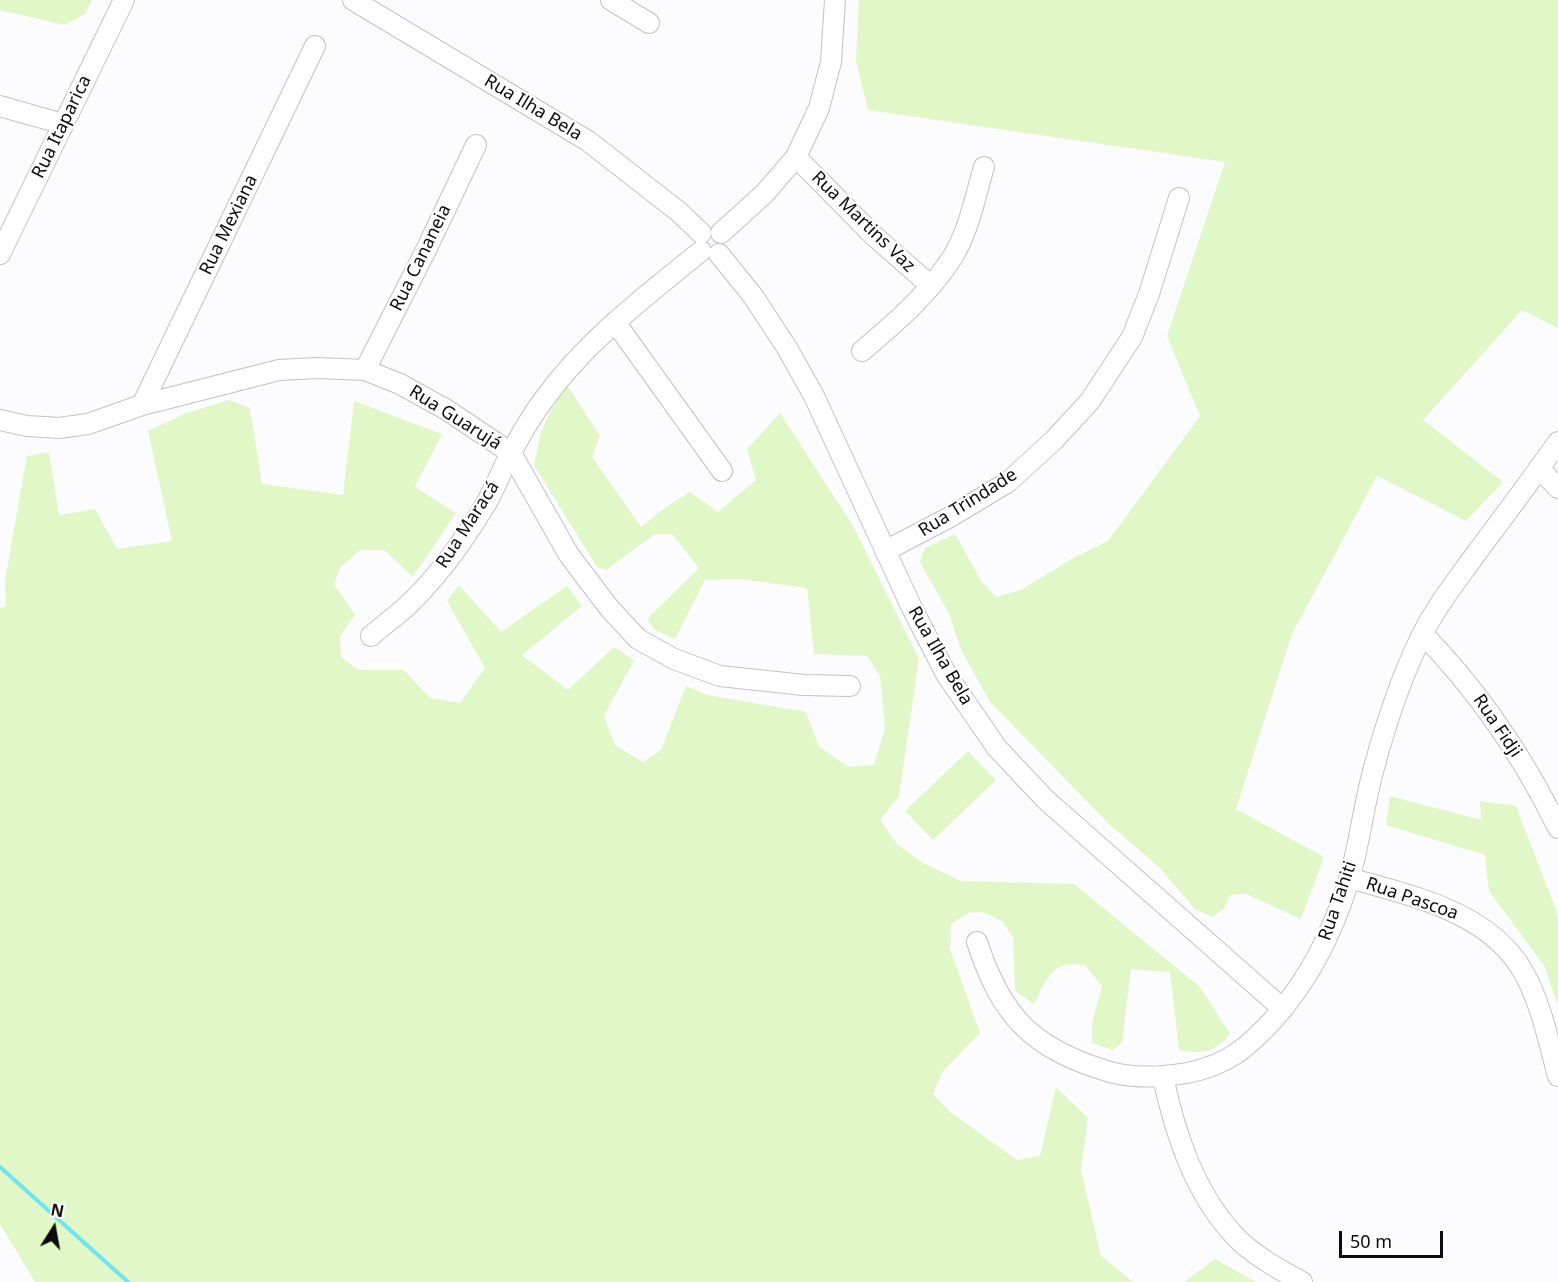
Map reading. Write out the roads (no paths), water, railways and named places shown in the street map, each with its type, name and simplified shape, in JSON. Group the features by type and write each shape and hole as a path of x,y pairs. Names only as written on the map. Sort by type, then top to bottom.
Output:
{"street":[{"name":"Rua Itaparica","path":"0,254 123,0"},
{"name":"Rua Ilha Bela","path":"353,0 588,141 679,212 753,296 787,348 814,396 911,606 946,674 996,748 1046,800 1283,1009"},
{"path":"611,0 648,23"},
{"path":"707,246 722,250 725,242 721,233 765,193 796,158 819,108 831,62 835,0"},
{"name":"Rua Mexiana","path":"142,405 315,46"},
{"path":"0,106 63,124"},
{"name":"Rua Cananeia","path":"365,370 476,145"},
{"name":"Rua Martins Vaz","path":"796,158 872,234 931,286"},
{"path":"862,351 906,314 952,258 965,231 984,167"},
{"name":"Rua Trindade","path":"885,551 950,517 1008,482 1054,440 1090,401 1132,337 1149,294 1179,198"},
{"name":"Rua Maracá","path":"371,636 407,606 437,573 465,536 488,500 511,453 544,398 566,371 615,322 707,246"},
{"path":"615,322 722,471"},
{"name":"Rua Guarujá","path":"0,420 27,426 59,428 88,424 142,405 279,370 318,368 365,370 400,384 447,410 511,453 570,555 609,609 638,639 674,659 720,676 804,686 850,686"},
{"name":"Rua Tahiti","path":"977,942 986,970 1017,1022 1044,1045 1079,1062 1120,1075 1163,1077 1201,1070 1234,1057 1256,1039 1283,1009 1309,974 1331,932 1349,878 1374,765 1399,685 1423,634 1442,601 1558,442"},
{"path":"1539,468 1558,488"},
{"name":"Rua Fidji","path":"1423,634 1451,663 1483,702 1531,776 1558,828"},
{"name":"Rua Pascoa","path":"1349,878 1398,892 1465,916 1488,932 1506,949 1525,974 1558,1076"},
{"path":"1163,1077 1171,1115 1186,1155 1210,1206 1235,1237 1279,1270 1302,1282"}],"waterway":[{"path":"0,1167 128,1282"}]}
